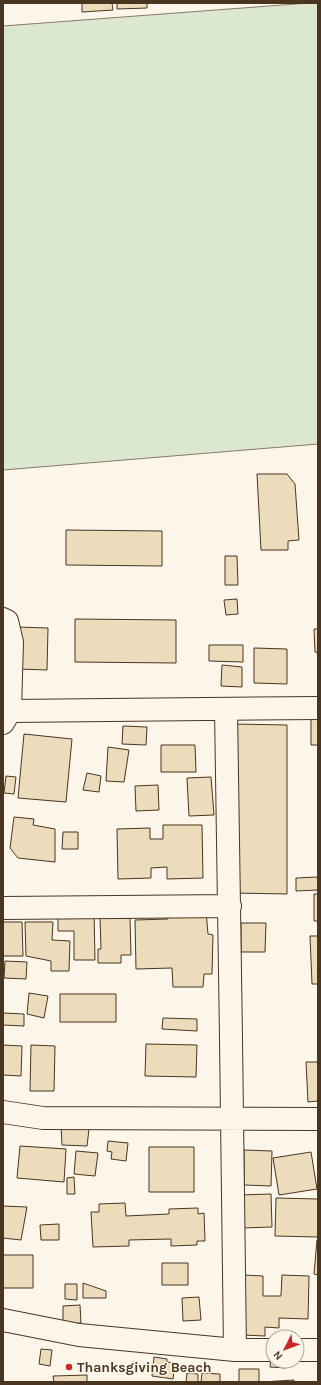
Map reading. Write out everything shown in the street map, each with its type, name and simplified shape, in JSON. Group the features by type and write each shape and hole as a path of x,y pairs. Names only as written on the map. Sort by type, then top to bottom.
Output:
{"street":[{"path":"3,619 7,620 12,642 6,718 226,709 318,708"},
{"path":"226,709 230,906 231,1118 235,1350"},
{"path":"3,908 230,906"},
{"path":"3,1112 43,1118 318,1118"},
{"path":"3,1320 79,1335 235,1350 265,1350"},
{"path":"305,1350 318,1350"}],"green space":[{"path":"318,3 318,444 3,470 3,26"}],"building":[{"path":"82,3 112,3 113,10 82,12"},
{"path":"117,3 147,3 147,8 117,9"},
{"path":"257,474 287,474 295,484 299,540 288,541 288,550 261,550"},
{"path":"66,530 162,531 162,566 66,565"},
{"path":"225,556 237,556 238,585 225,585"},
{"path":"237,599 238,614 226,615 224,600"},
{"path":"75,619 176,620 176,663 75,662"},
{"path":"18,627 48,628 47,670 17,669"},
{"path":"314,629 318,629 318,658 317,652 315,652"},
{"path":"209,645 243,645 243,662 209,661"},
{"path":"254,648 287,649 287,684 254,683"},
{"path":"222,665 242,667 242,687 221,686"},
{"path":"311,716 318,716 318,745 311,745"},
{"path":"231,724 287,725 287,894 231,893"},
{"path":"123,726 147,727 146,745 122,744"},
{"path":"24,734 72,739 66,802 18,798"},
{"path":"161,745 195,745 196,772 161,772"},
{"path":"108,747 129,750 124,782 106,781"},
{"path":"87,773 101,776 99,792 83,790"},
{"path":"6,776 16,777 14,794 4,793"},
{"path":"211,777 214,815 189,816 187,778"},
{"path":"158,785 159,810 136,811 135,786"},
{"path":"14,817 34,819 33,825 55,829 55,862 18,858 10,848"},
{"path":"163,825 202,825 203,878 167,879 167,867 151,868 151,878 118,879 117,829 150,828 150,839 163,839"},
{"path":"63,832 78,832 78,849 62,849"},
{"path":"318,877 318,890 296,891 296,878"},
{"path":"314,894 318,894 318,921 314,921"},
{"path":"206,911 208,934 213,935 212,974 204,974 203,987 173,987 172,968 136,969 135,920 168,919 168,912"},
{"path":"58,912 94,912 95,960 74,960 74,931 58,931"},
{"path":"100,918 130,918 131,955 121,955 121,963 98,963 98,949 101,949"},
{"path":"3,922 22,922 23,956 3,956"},
{"path":"25,922 53,922 52,940 70,941 69,971 51,971 51,961 26,956"},
{"path":"241,923 266,923 265,952 241,952"},
{"path":"310,936 318,936 318,984 312,984"},
{"path":"5,961 27,962 26,979 4,978"},
{"path":"29,993 48,996 44,1018 27,1014"},
{"path":"60,994 116,994 116,1022 60,1022"},
{"path":"3,1013 24,1014 24,1026 3,1025"},
{"path":"163,1018 197,1019 197,1031 162,1029"},
{"path":"146,1044 197,1045 196,1077 145,1076"},
{"path":"3,1045 22,1046 21,1076 3,1075"},
{"path":"31,1045 55,1046 54,1091 30,1091"},
{"path":"306,1062 318,1062 318,1101 308,1102"},
{"path":"61,1126 89,1129 87,1146 62,1145"},
{"path":"108,1141 128,1143 126,1161 111,1159 112,1152 107,1151"},
{"path":"20,1146 66,1149 64,1182 17,1178"},
{"path":"149,1147 194,1147 194,1192 149,1192"},
{"path":"244,1150 272,1151 271,1186 244,1185"},
{"path":"76,1151 98,1153 95,1176 74,1174"},
{"path":"311,1152 317,1189 279,1195 273,1158"},
{"path":"74,1177 75,1194 67,1194 67,1178"},
{"path":"271,1194 272,1227 241,1228 240,1195"},
{"path":"276,1198 318,1199 318,1237 275,1236"},
{"path":"125,1203 126,1216 169,1214 169,1209 198,1208 198,1214 204,1213 205,1241 197,1241 197,1245 171,1246 171,1239 129,1240 129,1246 93,1247 91,1212 99,1212 99,1204"},
{"path":"3,1206 27,1207 21,1240 3,1238"},
{"path":"59,1224 59,1240 41,1240 40,1225"},
{"path":"318,1240 318,1275 314,1274"},
{"path":"3,1255 33,1255 33,1288 3,1288"},
{"path":"162,1263 188,1263 188,1285 162,1285"},
{"path":"244,1275 263,1276 263,1296 281,1296 282,1275 309,1276 308,1319 279,1318 279,1328 265,1327 265,1336 242,1335"},
{"path":"83,1283 106,1291 106,1298 83,1298"},
{"path":"65,1284 77,1284 77,1300 65,1299"},
{"path":"199,1297 201,1320 183,1321 182,1298"},
{"path":"80,1305 81,1323 63,1324 63,1306"},
{"path":"41,1349 52,1350 50,1366 39,1364"},
{"path":"154,1357 167,1359 167,1362 175,1363 173,1379 152,1376"},
{"path":"239,1369 259,1369 259,1382 239,1382"},
{"path":"187,1373 198,1374 198,1382 186,1382"},
{"path":"202,1373 220,1374 220,1382 201,1382"},
{"path":"87,1375 87,1382 54,1382 53,1376"},
{"path":"294,1380 294,1382 262,1382"}],"place":[{"name":"Thanksgiving Beach","path":"69,1367"}]}
